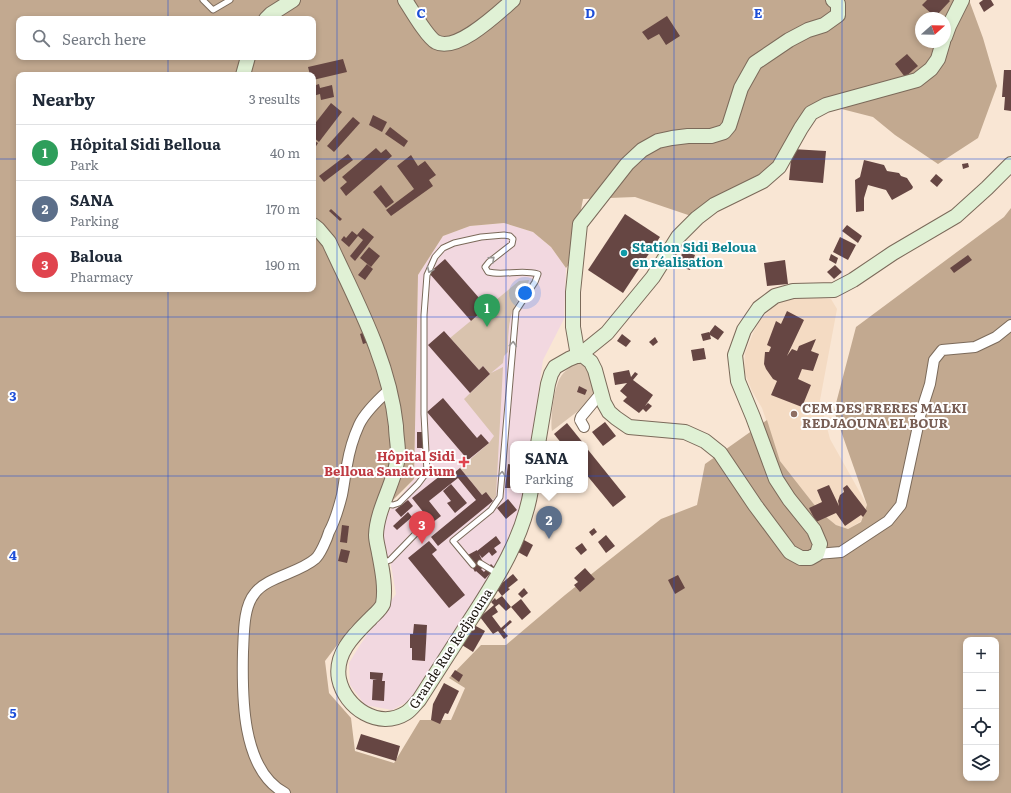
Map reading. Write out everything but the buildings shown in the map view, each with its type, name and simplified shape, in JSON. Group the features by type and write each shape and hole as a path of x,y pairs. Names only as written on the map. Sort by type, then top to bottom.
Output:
{"street":[{"path":"269,16 293,0"},
{"path":"405,0 428,35 436,42 448,44 487,24 513,0"},
{"path":"833,0 838,4 838,15 831,21 788,40 755,63 741,88 729,126 724,132 711,136 688,136 658,141 642,150 627,164 580,224 573,292 573,327 580,355 591,362 594,366 604,403 609,412 629,427 685,432 705,441 720,452 790,552 801,558 810,558 817,554 841,552 888,521 901,505 921,412 930,384 934,360 942,350 975,347 996,337 1011,324"},
{"path":"951,20 962,0"},
{"path":"538,441 548,384 555,367 580,355 607,333 653,277 678,236 697,218 714,205 762,181 779,167 811,113 826,105 917,80 931,69 938,59 941,48"},
{"path":"244,72 247,60"},
{"path":"817,554 820,544 814,530 789,499 776,479 738,381 735,355 744,330 759,308 775,296 793,291 834,290 853,280 894,253 956,216 1011,164"},
{"name":"Grande Rue Redjaouna","path":"316,227 329,242 373,337 394,409 398,454 379,518 376,536 381,563 384,594 382,606 353,636 343,652 338,664 342,690 359,711 369,716 386,719 406,713 413,707 498,575 521,530 530,493"},
{"path":"285,793 277,789 264,775 254,756 244,718 242,690 244,627 248,607 254,593 268,583 292,573 316,558 330,532 342,495 347,463 360,423 377,401 389,390"},
{"path":"584,427 580,420 581,417 601,393"}],"lane":[{"path":"203,0 213,10 230,0"},
{"path":"383,504 393,505 399,503 418,484 427,472 424,414 424,315 427,275 435,257 443,248 454,243 481,237 504,235 510,236 514,239 512,244 489,262 485,267 488,272 496,274 530,272 538,274 535,282 516,311 500,497 491,510 453,541 473,565"},
{"path":"381,563 390,560 424,525"},
{"path":"480,563 498,575"}],"shaded area":[{"path":"0,0 969,0 983,38 997,86 978,138 938,164 895,135 873,117 826,105 779,167 697,218 635,197 583,199 571,262 566,268 551,247 533,232 504,223 470,226 443,236 418,275 414,479 371,522 379,604 351,627 325,661 329,693 351,718 355,751 394,763 420,720 451,720 465,688 449,678 481,645 506,645 565,595 661,519 697,505 705,464 767,420 780,461 820,512 836,525 848,529 861,522 867,505 834,411 856,327 1004,217 1011,208 1011,793 0,793"},
{"name":"Hôpital Sidi Belloua Sanatorium","path":"504,223 533,232 551,247 566,268 564,319 543,360 531,441 510,441 510,493 523,493 517,528 493,571 409,701 392,710 365,705 350,685 349,663 396,594 390,560 384,556 381,535 384,518 414,479 418,275 443,236 470,226"},
{"path":"529,280 512,313 509,329 508,352 504,356 503,363 491,373 503,367 496,496 493,500 486,493 482,495 460,468 489,443 494,436 464,399 490,374 483,366 479,370 450,338 519,281"},
{"name":"CEM DES FRERES MALKI REDJAOUNA EL BOUR","path":"800,296 831,299 837,309 820,400 830,439 867,505 861,521 848,529 836,525 820,512 780,461 762,408 752,391 744,371 745,353 754,331 761,319 776,304"},
{"path":"577,363 581,364 588,370 597,393 582,408 552,431 553,404 558,383 565,371"}],"place":[{"name":"Station Sidi Beloua en réalisation","path":"624,253"},
{"name":"Hôpital Sidi Belloua","path":"487,327"},
{"name":"CEM DES FRERES MALKI REDJAOUNA EL BOUR","path":"794,414"},
{"name":"Hôpital Sidi Belloua Sanatorium","path":"464,462"},
{"name":"SANA","path":"549,539"},
{"name":"Baloua","path":"422,544"}]}
